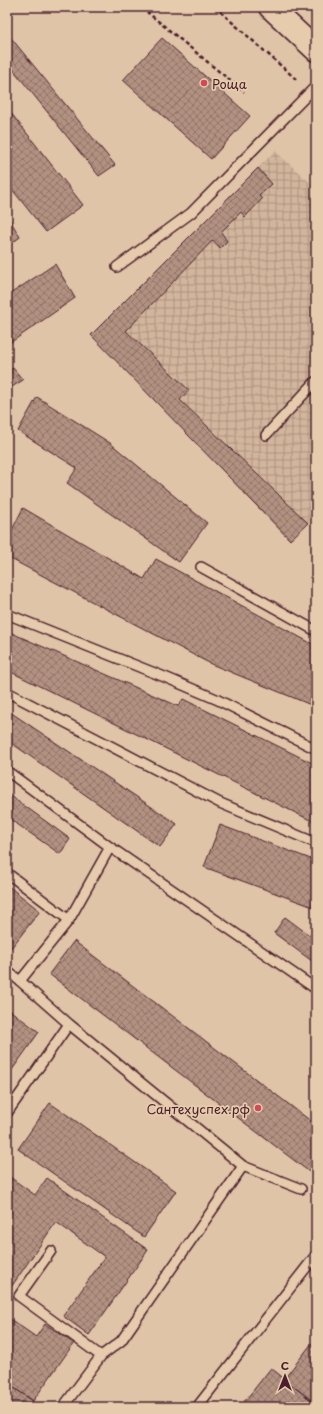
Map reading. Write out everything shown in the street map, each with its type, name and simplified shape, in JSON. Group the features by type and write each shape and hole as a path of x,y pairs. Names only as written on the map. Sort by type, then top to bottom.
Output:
{"main road":[{"path":"274,8 316,50"}],"lane":[{"path":"117,267 191,213 316,86"},
{"path":"266,435 316,381"},
{"path":"200,566 316,631"},
{"path":"7,614 216,699 316,749"},
{"path":"7,692 220,802 316,843"},
{"path":"7,771 110,848 316,990"},
{"path":"20,981 69,920 110,848"},
{"path":"7,873 69,920"},
{"path":"7,971 69,1024 243,1166 301,1189"},
{"path":"7,1113 69,1024"},
{"path":"63,1407 102,1356 121,1341 243,1166"},
{"path":"51,1251 19,1296 102,1356"},
{"path":"197,1407 316,1256"}],"path":[{"path":"141,7 244,92"},
{"path":"215,7 297,80"}],"shaded area":[{"path":"275,151 316,188 316,530 180,400 188,390 126,331 213,240 220,248 227,241 221,232 241,212 245,216 262,199 259,196 272,184 258,168"}],"building":[{"path":"7,33 115,165 99,176 7,62"},
{"path":"162,38 250,116 211,159 123,80"},
{"path":"7,108 83,205 46,232 7,183"},
{"path":"258,168 272,184 259,196 262,199 245,217 241,212 221,232 227,241 220,248 213,240 126,331 189,390 180,400 308,523 290,540 91,335"},
{"path":"7,215 20,237 7,247"},
{"path":"55,264 75,298 7,345 7,296"},
{"path":"13,368 23,380 7,390 7,372"},
{"path":"37,397 110,443 207,523 179,562 67,483 77,468 18,431"},
{"path":"23,508 144,579 156,559 316,646 316,707 211,664 7,557 7,540"},
{"path":"7,631 178,706 183,699 316,765 316,823 7,670"},
{"path":"7,710 177,824 160,847 7,740"},
{"path":"7,793 70,839 60,854 7,817"},
{"path":"220,825 316,861 316,908 204,867"},
{"path":"7,885 40,911 11,948 7,945"},
{"path":"285,917 316,940 316,964 274,933"},
{"path":"74,941 316,1125 316,1177 49,974"},
{"path":"8,1009 39,1032 7,1077 7,1011"},
{"path":"50,1103 176,1191 144,1237 18,1149"},
{"path":"7,1175 35,1195 47,1178 148,1250 89,1335 63,1316 105,1257 56,1222 7,1293"},
{"path":"7,1317 36,1337 45,1324 74,1343 33,1401 7,1383"},
{"path":"316,1338 316,1404 284,1379"},
{"path":"271,1368 312,1401 307,1407 240,1407"},
{"path":"7,1383 33,1401 29,1407 12,1407 7,1403"}],"place":[{"name":"Роща","path":"204,83"},
{"name":"Сантехуспех.рф","path":"258,1108"}]}
